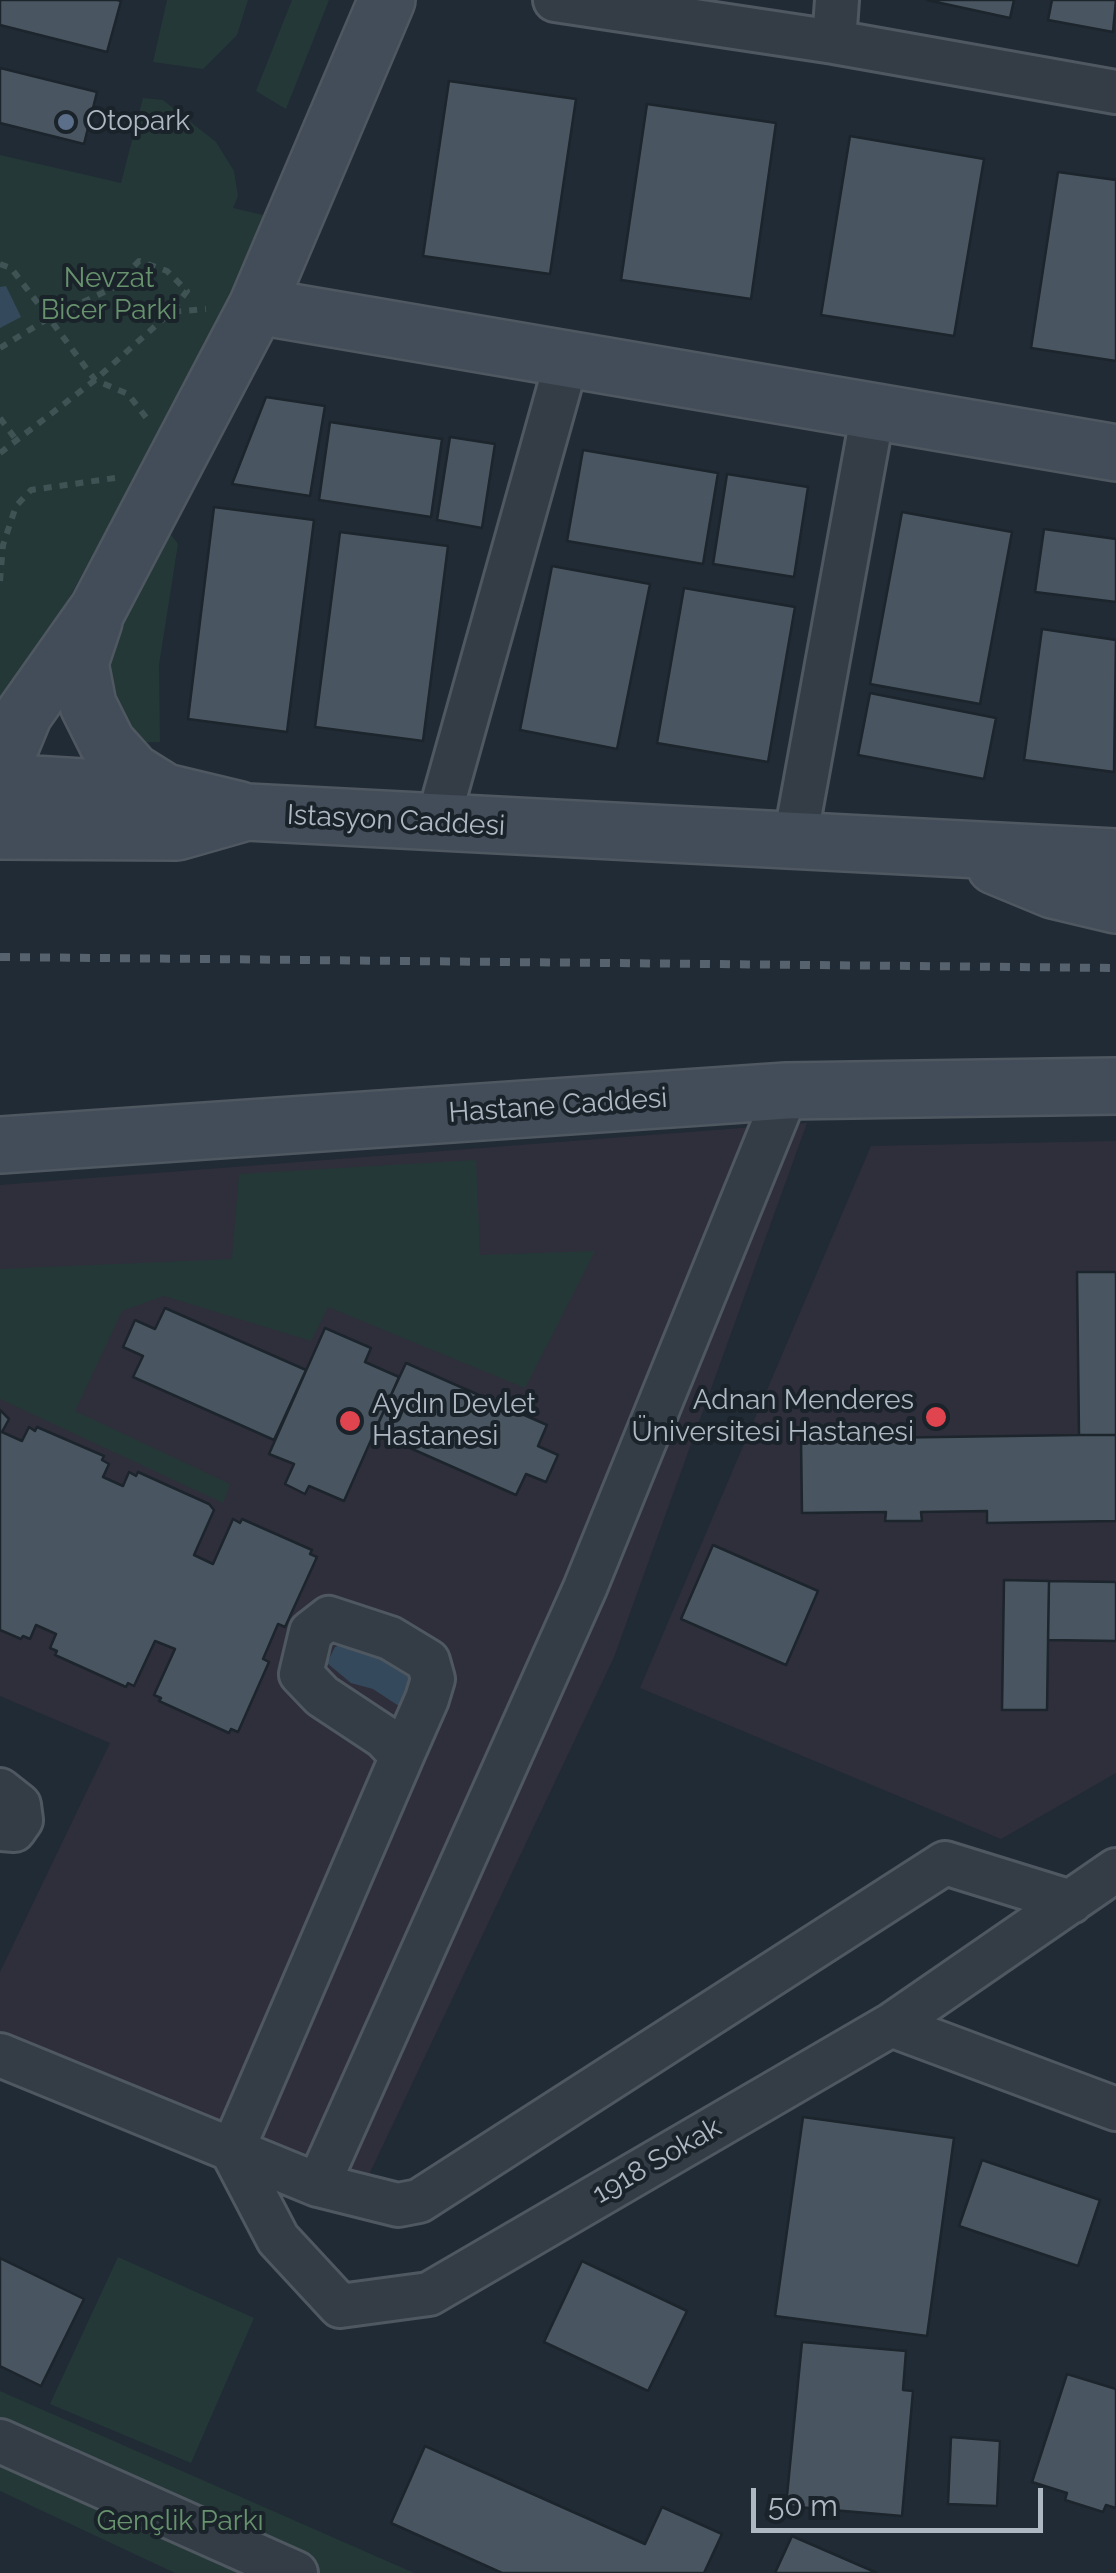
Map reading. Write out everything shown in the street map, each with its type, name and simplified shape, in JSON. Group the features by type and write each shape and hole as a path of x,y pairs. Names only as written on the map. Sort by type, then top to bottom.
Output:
{"street":[{"path":"7,807 24,714 98,608 257,306 387,0"},
{"path":"554,0 836,21 1116,92"},
{"path":"257,306 1116,453"},
{"path":"437,824 567,360"},
{"path":"795,840 873,412"},
{"path":"7,807 80,663 98,608"},
{"path":"80,663 88,705 107,743 134,772 164,792"},
{"path":"7,807 164,792 247,812"},
{"name":"Istasyon Caddesi","path":"7,807 177,832 247,812 1116,857"},
{"path":"955,850 1054,820 1116,820"},
{"path":"955,850 1053,890 1116,905"},
{"name":"Hastane Caddesi","path":"0,1145 787,1091 1116,1086"},
{"path":"318,2185 585,1588 787,1091"},
{"path":"232,2152 402,1756"},
{"path":"0,1790 19,1805 20,1820 14,1830 0,1829"},
{"path":"0,2054 318,2185 398,2206 419,2201 946,1863 1072,1902"},
{"name":"1918 Sokak","path":"232,2152 278,2240 340,2306 429,2294 891,2026 1116,1870"},
{"path":"891,2026 1116,2109"},
{"path":"0,2441 296,2573"}],"path":[{"path":"0,348 49,318 113,288 139,260 167,271 187,291 171,312 94,380 0,453"},
{"path":"0,264 11,268 94,380 128,394 150,424"},
{"path":"171,312 257,306"},
{"path":"0,418 17,442"},
{"path":"0,581 3,545 16,506 31,490 127,475"}],"shaded area":[{"name":"Aydın Devlet Hastanesi","path":"807,1123 614,1657 366,2181 0,2031 0,1972 110,1743 0,1696 0,1185"},
{"name":"Adnan Menderes Üniversitesi Hastanesi","path":"1116,1141 1116,1773 1001,1839 640,1688 871,1146"}],"green space":[{"path":"167,0 248,0 237,35 203,69 153,62"},
{"path":"292,0 329,0 286,109 256,91"},
{"name":"Nevzat Bicer Parki","path":"143,98 163,100 216,142 234,171 238,196 233,208 276,218 0,725 0,155 121,183"},
{"path":"165,527 178,544 159,665 160,742 121,743 98,645"},
{"path":"476,1160 480,1255 595,1251 525,1388 328,1307 311,1341 164,1296 122,1311 75,1411 230,1484 223,1503 0,1399 0,1269 232,1259 239,1174"},
{"path":"118,2257 254,2318 191,2463 50,2404"},
{"name":"Gençlik Parkı","path":"0,2391 414,2573 175,2573 0,2491"}],"water":[{"path":"6,286 21,317 0,328 0,287"},
{"path":"346,1643 403,1664 413,1679 405,1710 373,1689 351,1683 327,1663 335,1647"}],"building":[{"path":"0,0 121,1 107,52 0,25"},
{"path":"927,0 1014,0 1010,18"},
{"path":"1052,0 1116,0 1113,32 1048,20"},
{"path":"0,68 97,92 84,144 0,123"},
{"path":"449,81 576,99 550,274 423,256"},
{"path":"647,104 776,123 751,299 621,280"},
{"path":"850,136 984,159 954,336 821,315"},
{"path":"1058,172 1116,180 1116,361 1031,348"},
{"path":"266,397 325,406 310,496 232,484"},
{"path":"330,422 442,439 431,517 319,500"},
{"path":"450,437 495,444 482,528 437,520"},
{"path":"583,450 718,473 703,564 567,541"},
{"path":"727,474 808,487 794,577 713,564"},
{"path":"214,507 314,520 287,732 188,719"},
{"path":"902,512 1012,532 980,704 870,684"},
{"path":"1044,529 1116,539 1116,602 1035,592"},
{"path":"340,532 448,546 423,741 315,727"},
{"path":"552,566 650,584 617,749 520,730"},
{"path":"684,588 795,607 768,762 657,743"},
{"path":"1042,629 1116,640 1114,772 1024,760"},
{"path":"870,693 996,718 984,779 858,755"},
{"path":"1077,1272 1116,1272 1116,1435 1079,1435"},
{"path":"165,1308 306,1370 274,1440 133,1377 143,1356 123,1347 135,1320 155,1329"},
{"path":"325,1328 371,1348 365,1362 399,1377 344,1501 309,1486 305,1494 285,1484 294,1464 269,1454"},
{"path":"406,1363 547,1425 538,1446 558,1455 546,1482 526,1474 516,1495 374,1432"},
{"path":"0,1410 9,1419 2,1432 22,1441 29,1427 35,1431 37,1427 104,1456 102,1460 109,1464 103,1477 123,1486 129,1472 136,1476 138,1472 209,1504 214,1510 194,1555 213,1564 233,1519 240,1523 242,1519 312,1550 310,1554 317,1557 285,1627 278,1624 263,1659 269,1662 238,1732 231,1729 229,1733 159,1701 161,1698 154,1695 175,1649 155,1641 134,1686 128,1683 126,1687 55,1655 57,1651 50,1648 56,1634 36,1625 30,1639 0,1630"},
{"path":"1116,1435 1116,1521 987,1523 987,1511 921,1512 922,1521 885,1521 886,1512 802,1513 801,1439"},
{"path":"713,1545 818,1591 786,1665 681,1619"},
{"path":"1004,1580 1049,1581 1047,1710 1002,1710"},
{"path":"1049,1581 1116,1582 1116,1641 1048,1640"},
{"path":"803,2117 954,2138 927,2336 775,2316"},
{"path":"982,2160 1100,2200 1078,2266 959,2226"},
{"path":"0,2258 84,2299 41,2386 0,2366"},
{"path":"582,2261 687,2311 648,2391 544,2342"},
{"path":"802,2342 906,2351 903,2390 913,2391 902,2516 786,2506"},
{"path":"1067,2374 1116,2389 1116,2508 1106,2505 1103,2512 1065,2500 1067,2493 1032,2482"},
{"path":"951,2437 1000,2441 997,2506 948,2504"},
{"path":"425,2446 645,2544 662,2507 722,2534 704,2573 502,2573 391,2523"},
{"path":"792,2536 877,2573 775,2573"}],"railway":[{"path":"0,957 1116,968"}],"place":[{"name":"Otopark","path":"66,122"},
{"name":"Adnan Menderes Üniversitesi Hastanesi","path":"936,1417"},
{"name":"Aydın Devlet Hastanesi","path":"350,1421"}]}
